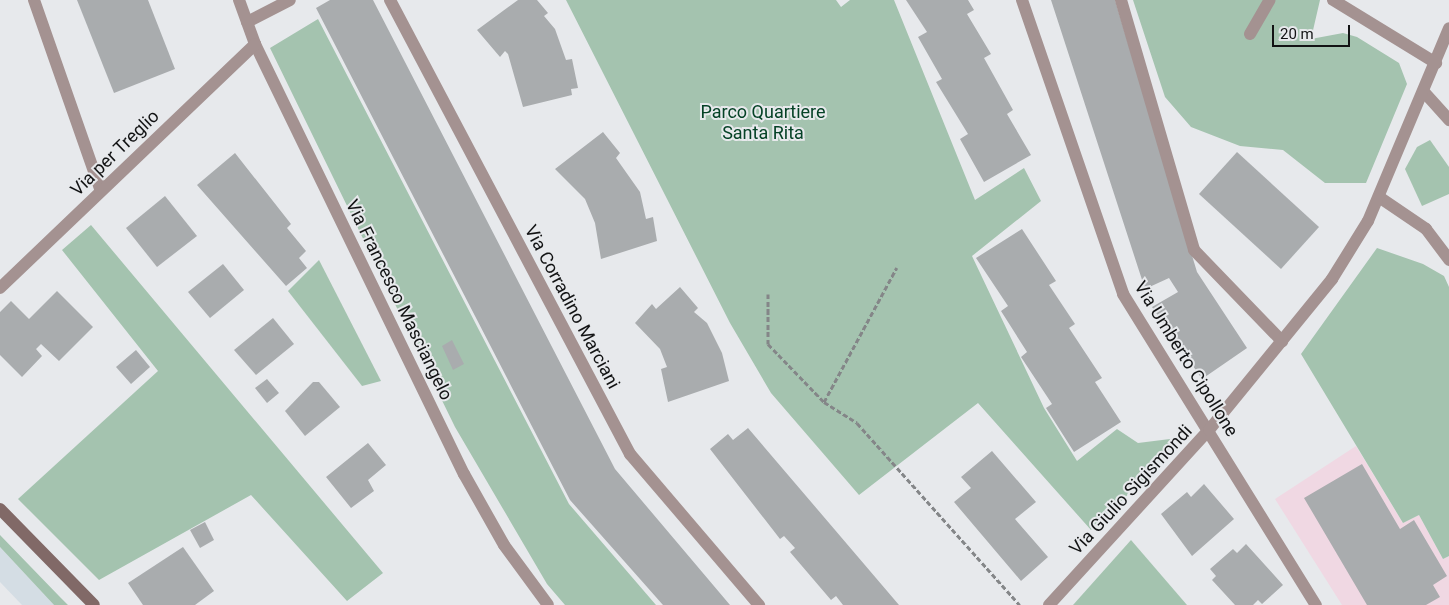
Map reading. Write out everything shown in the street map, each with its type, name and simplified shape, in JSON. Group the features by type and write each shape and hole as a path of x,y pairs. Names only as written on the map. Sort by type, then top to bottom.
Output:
{"main road":[{"path":"0,508 94,605"}],"street":[{"path":"34,0 101,191"},
{"name":"Via Francesco Masciangelo","path":"239,0 255,44 464,474 504,545 548,605"},
{"path":"247,22 290,0"},
{"name":"Via Corradino Marciani","path":"390,0 630,454 759,605"},
{"name":"Via Umberto Cipollone","path":"1022,0 1123,294 1316,605"},
{"path":"1121,0 1194,250 1282,341"},
{"path":"1250,34 1270,0"},
{"path":"1333,0 1436,63"},
{"name":"Via Giulio Sigismondi","path":"1048,605 1209,430 1332,279 1379,197 1449,28"},
{"name":"Via per Treglio","path":"0,288 255,44"},
{"path":"1424,92 1449,120"},
{"path":"1379,197 1426,229 1449,260"}],"path":[{"path":"824,402 897,267"},
{"path":"768,294 768,344 824,402 856,423 1020,605"}],"shaded area":[{"path":"1356,446 1403,523 1419,515 1443,559 1449,556 1449,605 1342,605 1275,499"},
{"path":"0,547 54,605 22,605 0,582"}],"green space":[{"name":"Parco Quartiere Santa Rita","path":"566,0 836,0 841,7 850,0 894,0 975,200 1024,168 1041,201 972,256 1044,408 1077,461 1117,429 1138,443 1170,439 1167,457 1091,530 978,403 859,495 771,393 730,323"},
{"path":"1133,0 1320,0 1311,39 1343,33 1357,37 1399,63 1407,84 1366,183 1325,183 1283,150 1240,146 1191,127 1165,97"},
{"path":"318,19 569,504 656,605 565,605 547,584 455,427 270,48"},
{"path":"1430,140 1449,167 1449,194 1422,206 1405,169 1417,147"},
{"path":"91,225 383,573 347,601 251,495 99,580 18,499 158,371 62,250"},
{"path":"1377,248 1423,264 1444,276 1449,287 1449,556 1443,559 1419,515 1403,523 1301,354"},
{"path":"319,260 381,381 362,386 288,291"},
{"path":"0,535 68,605 54,605 0,547"},
{"path":"1131,540 1187,605 1073,605"}],"building":[{"path":"77,0 148,0 175,69 114,93"},
{"path":"330,0 373,0 615,469 730,605 663,605 570,500 316,8"},
{"path":"518,0 537,0 548,13 544,16 555,29 566,60 572,59 578,88 571,89 572,95 523,107 508,54 505,51 500,57 477,30"},
{"path":"906,0 968,0 974,10 967,14 991,54 984,58 1013,110 1007,114 1031,155 984,182 960,139 968,134 936,82 942,79 918,37 927,32"},
{"path":"1051,0 1115,0 1197,272 1247,348 1202,379 1152,307 1178,292 1169,278 1145,289"},
{"path":"603,132 620,153 616,158 640,192 646,219 653,217 657,241 601,259 595,223 585,199 555,169"},
{"path":"1237,152 1319,227 1281,269 1199,194"},
{"path":"235,153 291,224 287,228 306,251 299,258 307,268 286,286 197,185"},
{"path":"165,196 197,236 157,267 126,228"},
{"path":"1022,229 1056,281 1049,285 1075,324 1069,328 1102,378 1095,382 1121,422 1074,452 1046,408 1052,404 1021,357 1027,352 1001,311 1008,306 976,258"},
{"path":"223,264 244,290 210,318 188,292"},
{"path":"680,287 698,308 694,312 707,323 722,353 729,381 668,402 661,369 667,367 660,349 635,323 652,304 656,309"},
{"path":"57,291 93,327 59,361 41,344 36,349 42,356 22,377 0,355 0,312 11,301 29,319"},
{"path":"273,318 294,344 256,375 234,350"},
{"path":"452,340 464,364 453,370 442,346"},
{"path":"136,350 150,367 131,384 116,367"},
{"path":"267,379 279,393 267,403 255,388"},
{"path":"313,382 319,382 340,407 305,436 285,411"},
{"path":"748,428 899,605 843,605 836,596 831,600 790,552 795,548 784,536 780,539 710,449 728,434 733,440"},
{"path":"368,443 386,465 368,480 374,491 351,508 326,477"},
{"path":"992,451 1036,502 1015,519 1048,557 1021,581 954,502 971,488 961,477"},
{"path":"1362,464 1400,529 1414,520 1447,576 1433,585 1440,597 1426,605 1367,605 1304,498"},
{"path":"1204,484 1234,519 1192,556 1161,514 1187,492 1191,497"},
{"path":"205,522 214,540 200,548 190,530"},
{"path":"1246,544 1283,585 1262,604 1258,600 1253,605 1235,605 1212,580 1216,576 1210,569 1233,549 1237,553"},
{"path":"183,547 214,591 195,605 143,605 128,583"}]}
